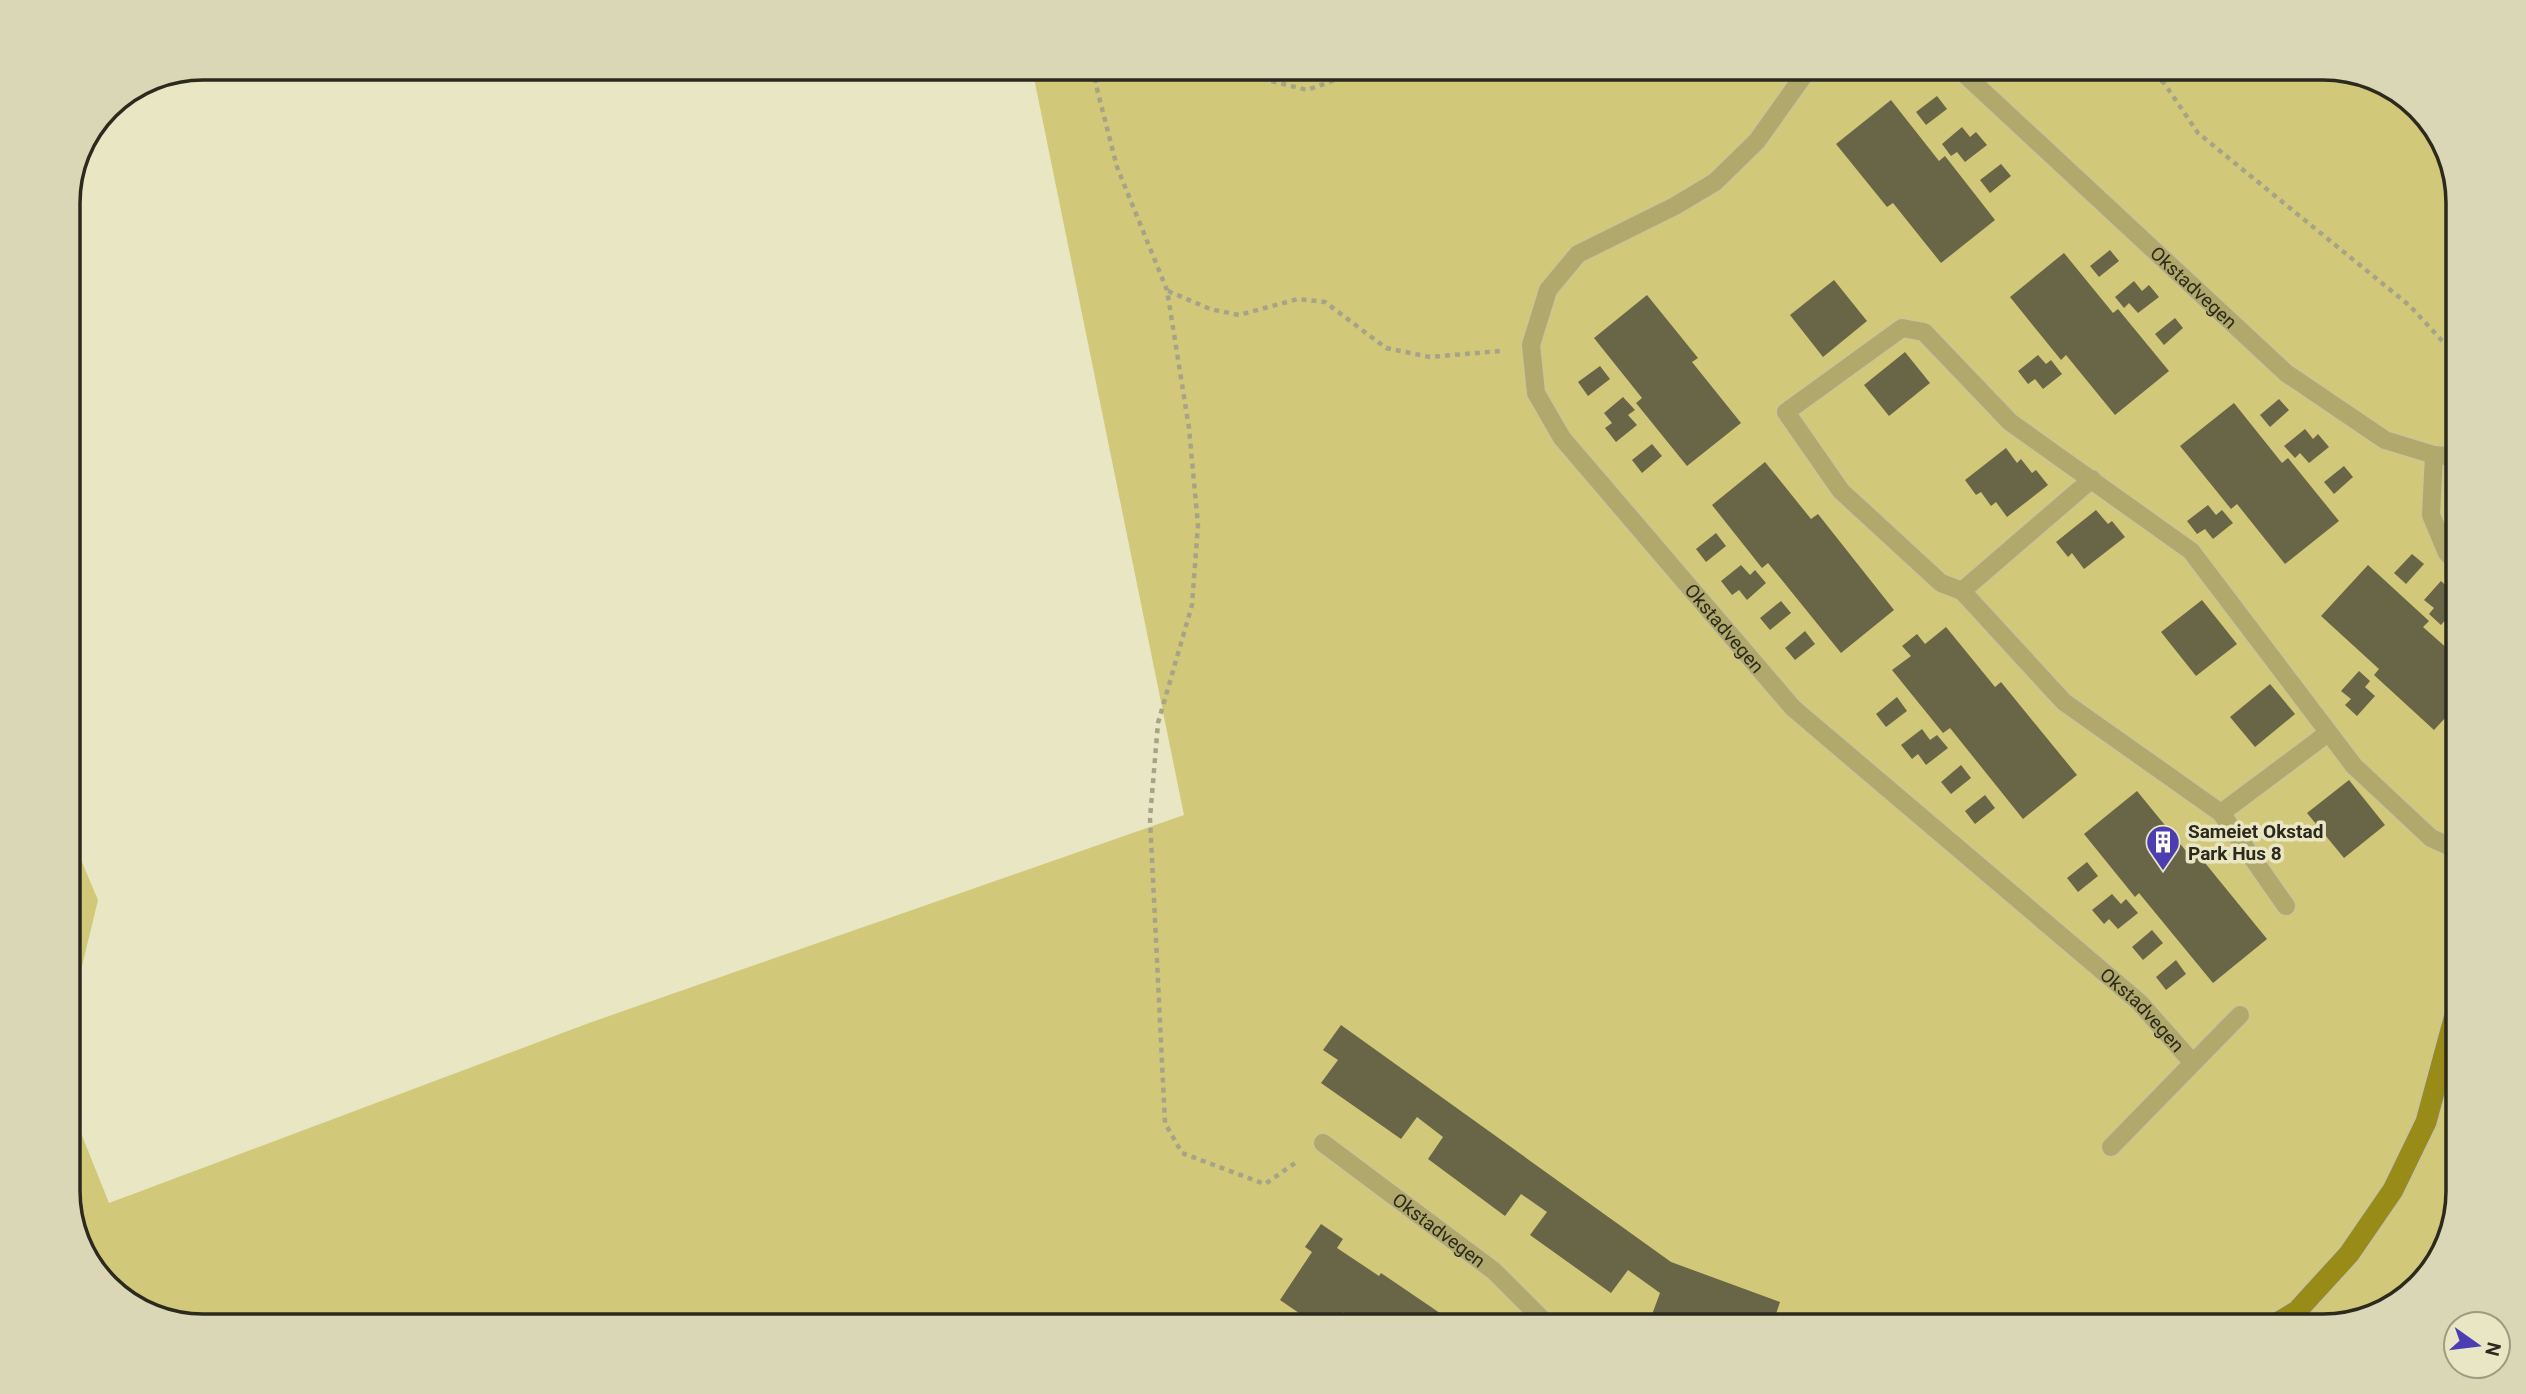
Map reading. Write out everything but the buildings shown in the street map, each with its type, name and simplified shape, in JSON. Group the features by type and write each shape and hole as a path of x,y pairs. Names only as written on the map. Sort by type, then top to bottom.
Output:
{"street":[{"path":"2294,1313 2349,1254 2393,1190 2426,1122 2446,1049"}],"lane":[{"name":"Okstadvegen","path":"1800,80 1757,141 1715,182 1675,206 1578,254 1548,289 1531,345 1536,393 1562,438 1793,708 2138,1002 2193,1063 2111,1147"},
{"name":"Okstadvegen","path":"1971,80 2286,373 2385,440 2445,455"},
{"path":"2286,906 2221,813 2064,702 1962,591 1941,583 1842,491 1786,412 1902,328 1924,332 2010,422 2191,551 2354,766 2431,838 2446,845"},
{"path":"2434,454 2431,515 2445,549"},
{"path":"1962,591 2092,479"},
{"path":"2221,813 2328,733"},
{"path":"2193,1063 2240,1015"},
{"name":"Okstadvegen","path":"1323,1143 1494,1271 1536,1313"}],"path":[{"path":"1095,80 1117,167 1167,290 1189,428 1198,525 1192,605 1158,723 1150,818 1166,1123 1182,1153 1265,1184 1323,1143"},
{"path":"1267,80 1307,90 1335,80"},
{"path":"2160,80 2198,132 2410,306 2445,345"},
{"path":"1167,290 1210,309 1239,314 1298,299 1325,302 1386,348 1430,357 1489,354 1531,345"}],"shaded area":[{"path":"1034,80 2322,80 2354,85 2391,101 2415,123 2433,149 2439,164 2445,196 2446,1190 2439,1230 2425,1259 2397,1288 2369,1304 2322,1313 196,1313 164,1307 135,1293 101,1259 87,1230 81,1198 81,1133 109,1203 589,1023 1184,815"},
{"path":"81,860 98,900 81,970"}],"place":[{"name":"Sameiet Okstad Park Hus 8","path":"2163,872"}]}
